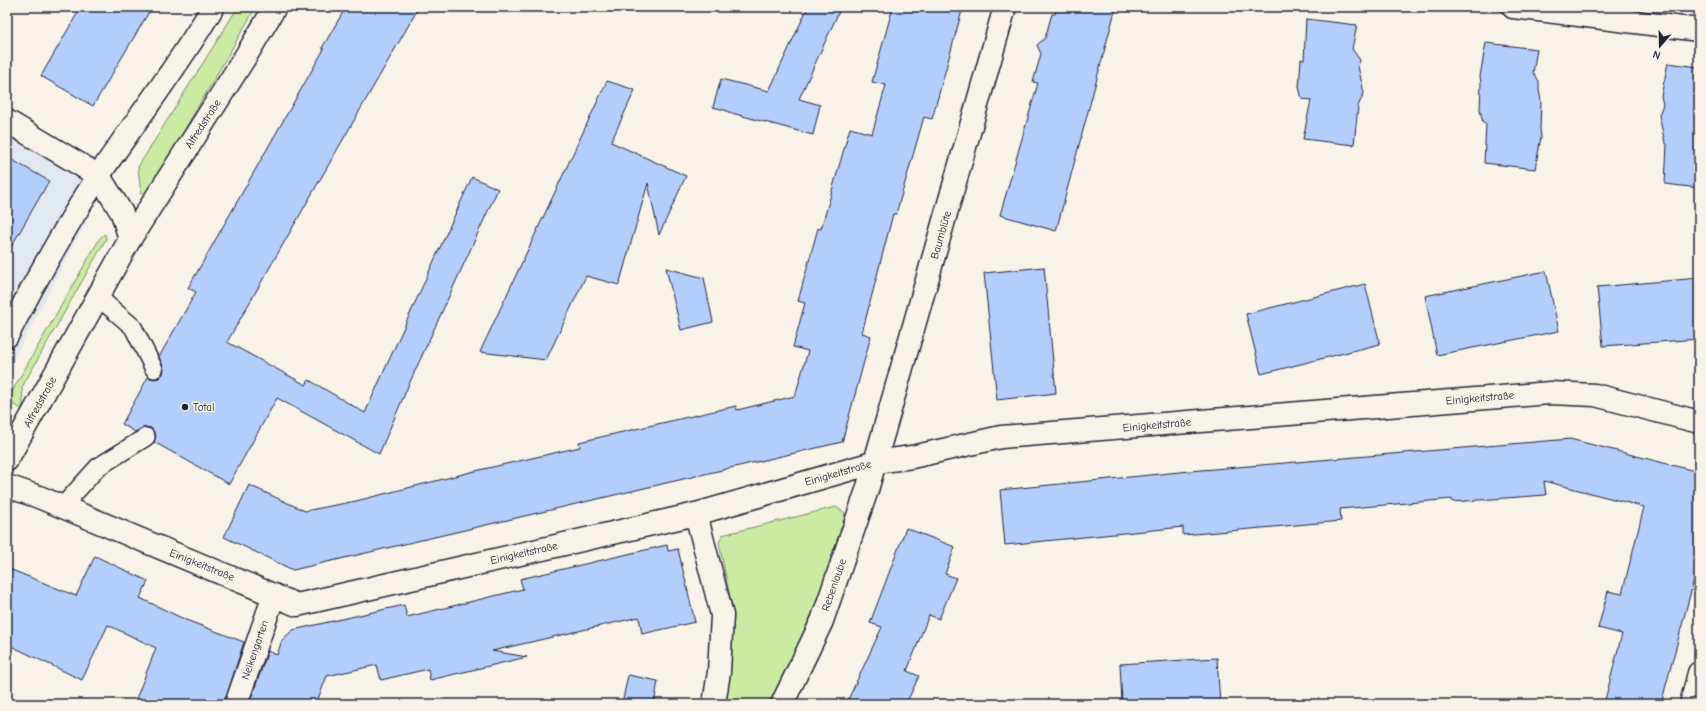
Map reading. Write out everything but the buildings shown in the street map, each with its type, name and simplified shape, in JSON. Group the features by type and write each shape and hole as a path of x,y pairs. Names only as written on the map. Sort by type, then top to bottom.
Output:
{"street":[{"path":"7,336 35,280 99,176 198,33 213,7"},
{"name":"Alfredstraße","path":"7,460 130,239 247,54 274,7"},
{"name":"Baumblüte","path":"876,462 1005,7"},
{"path":"1513,7 1699,30"},
{"path":"7,121 99,176 122,213 130,239"},
{"name":"Einigkeitstraße","path":"7,486 62,507 297,604 696,514 876,462 912,457 1001,437 1550,393 1595,395 1699,422"},
{"name":"Rebenlaube","path":"782,704 822,621 876,462"},
{"path":"696,514 722,615 719,672 714,704"},
{"name":"Nelkengarten","path":"236,704 274,595"},
{"path":"1691,704 1699,673"}],"lane":[{"path":"98,297 133,327 154,369"},
{"path":"62,507 98,468 146,437"}],"shaded area":[{"path":"7,118 109,178 7,372"}],"green space":[{"path":"238,7 256,7 145,198 141,194 138,167"},
{"path":"105,234 106,239 22,387 22,409 8,402 15,386 100,238"},
{"path":"836,507 845,513 843,531 821,594 771,704 723,704 728,679 734,617 719,543 722,535"}],"place":[{"name":"Total","path":"185,407"}]}
